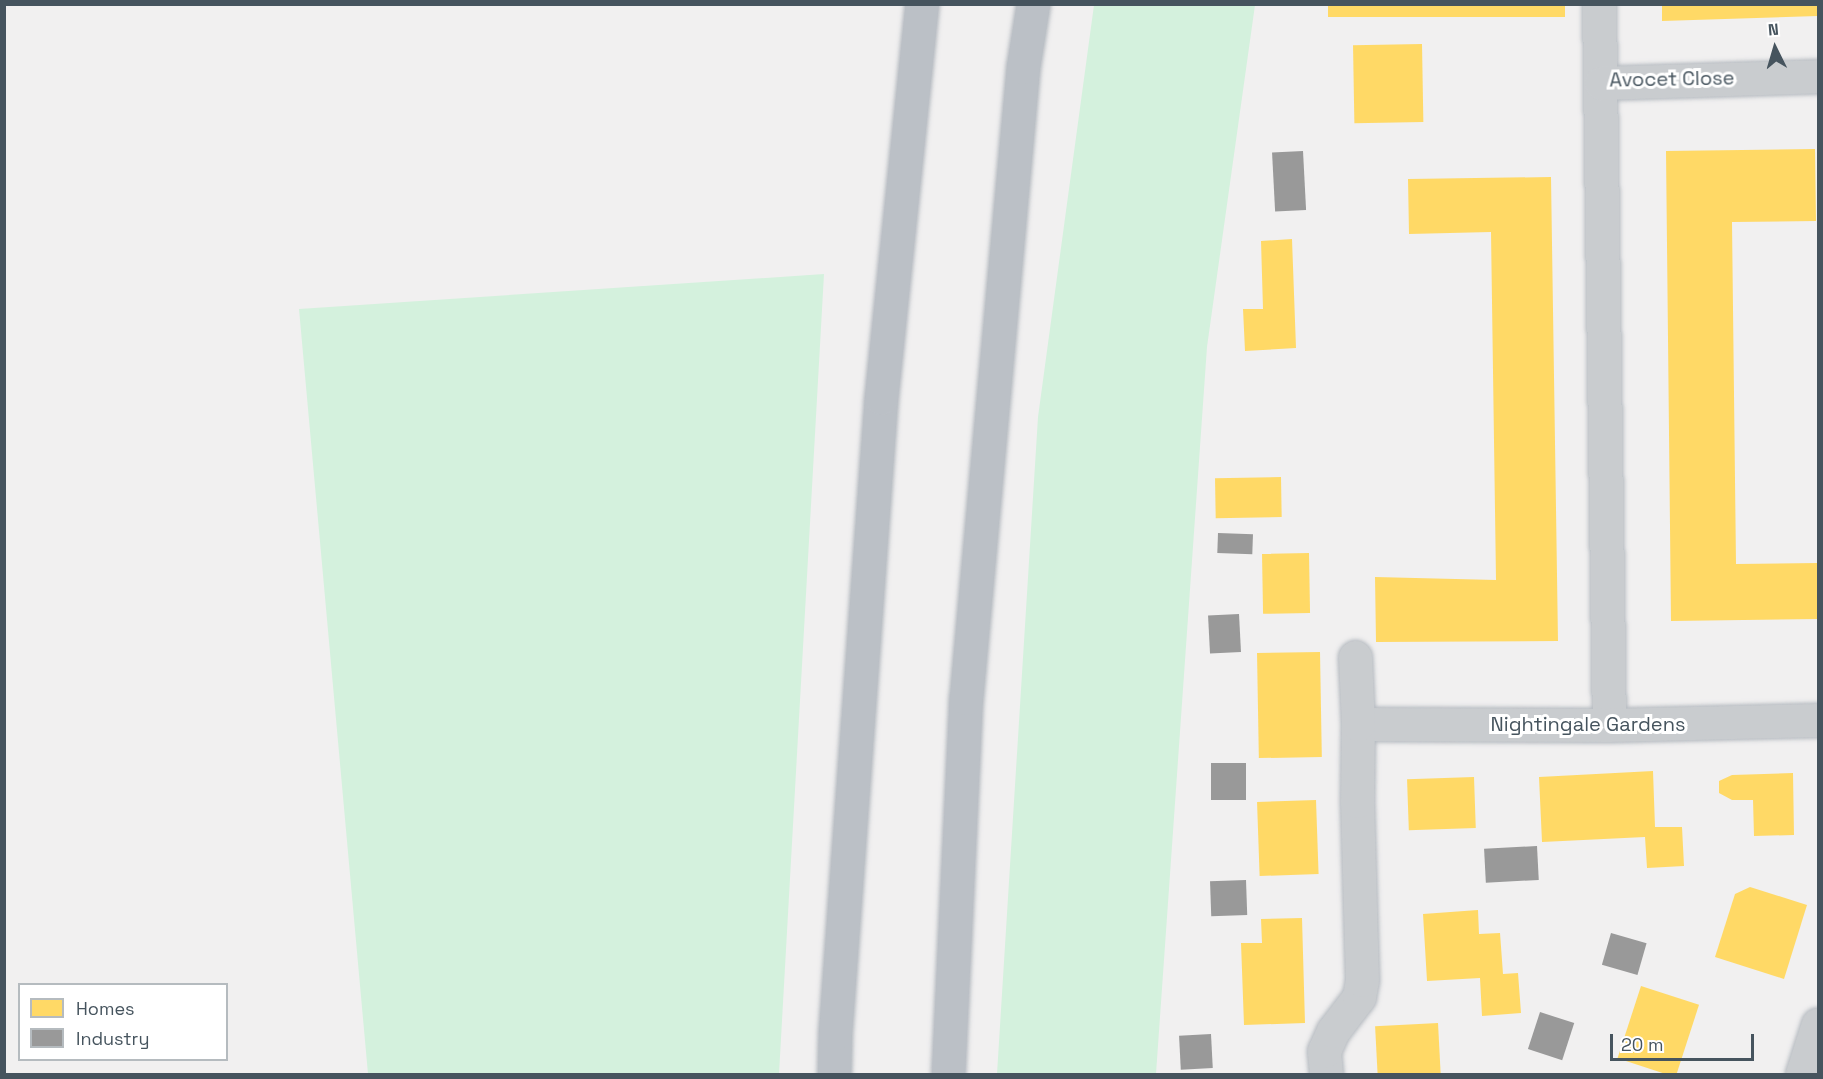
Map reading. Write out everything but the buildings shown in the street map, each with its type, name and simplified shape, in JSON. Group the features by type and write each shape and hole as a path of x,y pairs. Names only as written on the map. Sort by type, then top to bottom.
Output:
{"highway":[{"path":"834,1074 835,1033 882,398 922,4"},
{"path":"948,1074 967,686 1022,79 1033,4"}],"street":[{"name":"Avocet Close","path":"1599,4 1601,83 1818,76"},
{"path":"1601,83 1609,725"},
{"path":"1326,1074 1324,1051 1333,1031 1359,997 1362,980 1355,657"},
{"name":"Nightingale Gardens","path":"1358,724 1609,725 1818,720"},
{"path":"1802,1074 1818,1024"}],"green space":[{"path":"1094,5 1255,5 1207,347 1156,1074 997,1074 1038,417"},
{"path":"824,274 779,1074 368,1074 299,309"}]}
